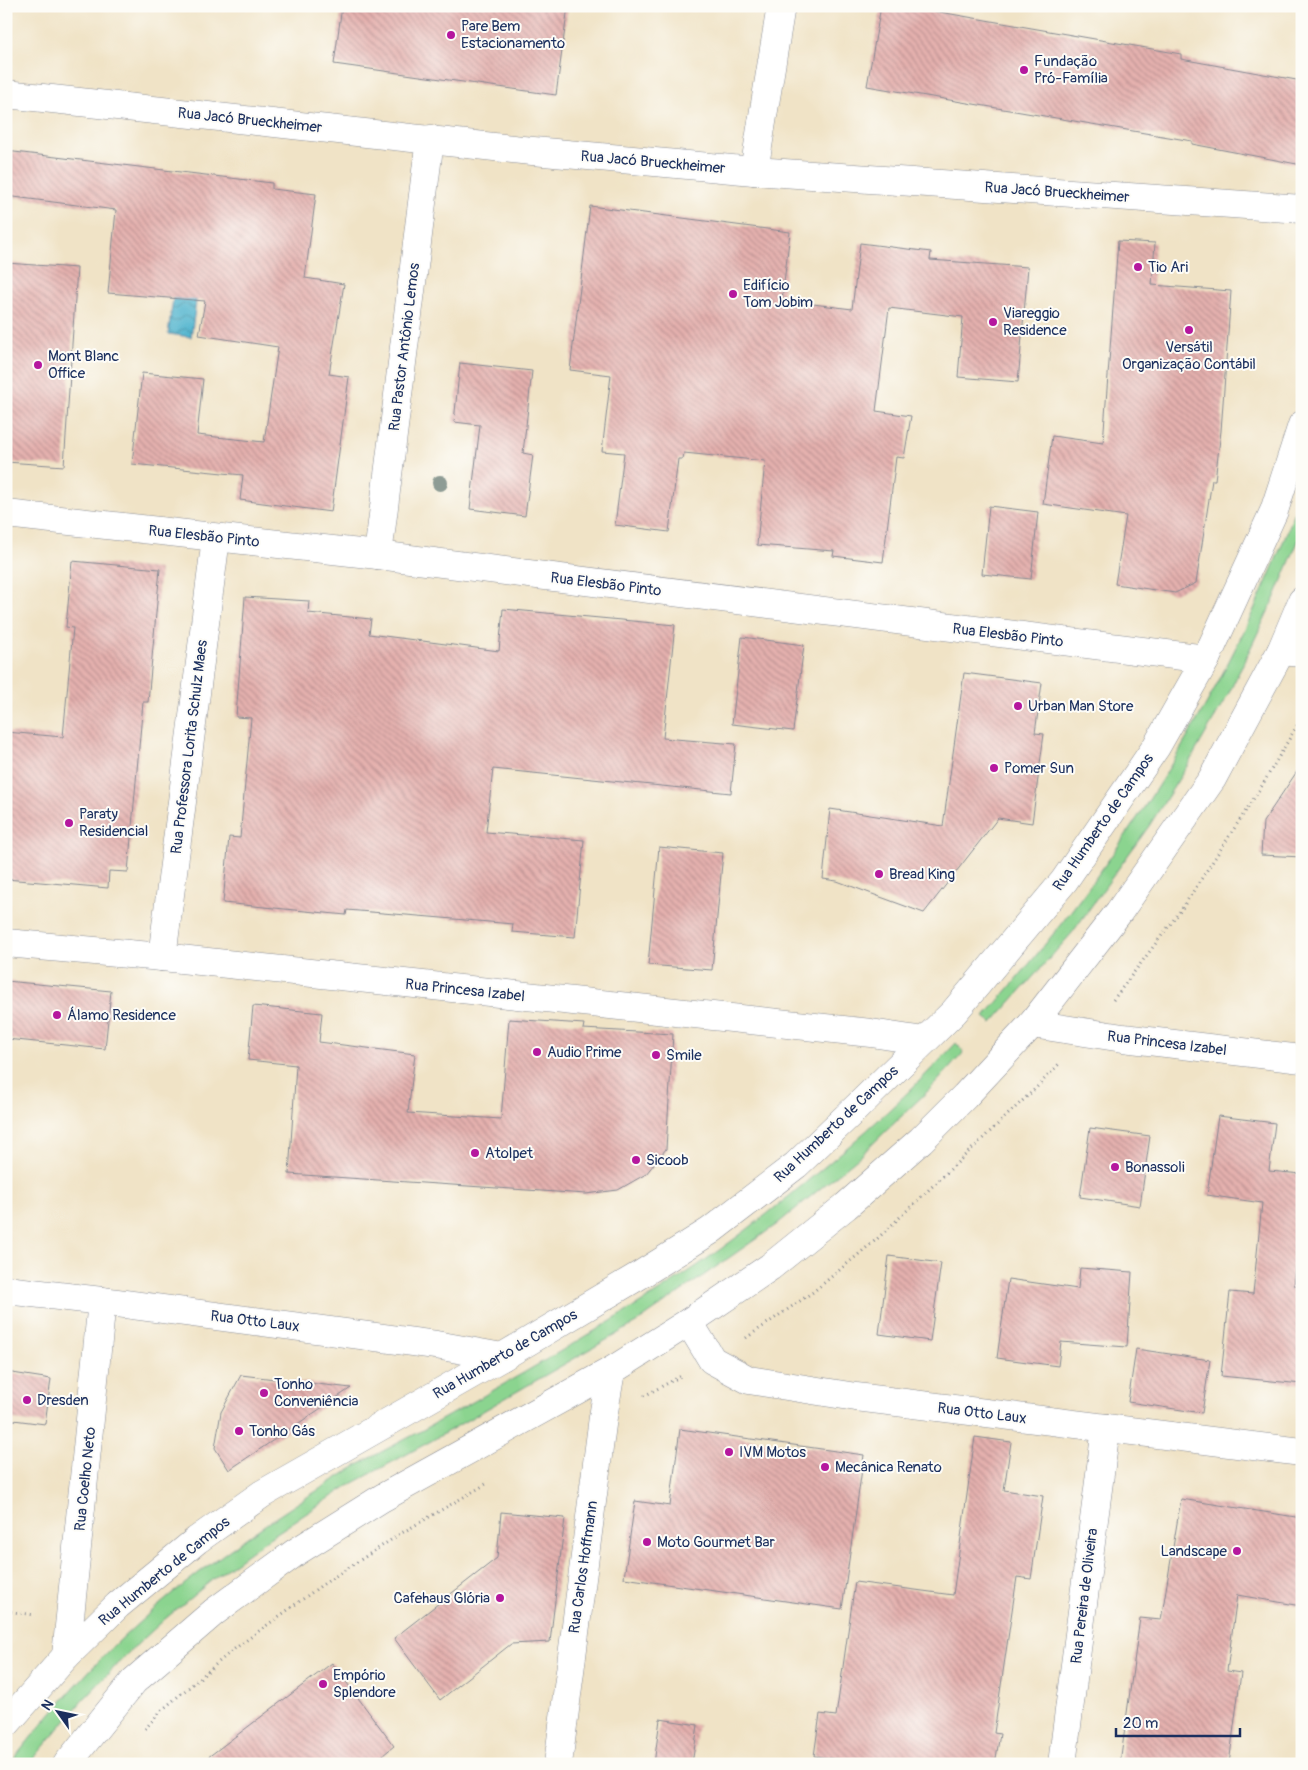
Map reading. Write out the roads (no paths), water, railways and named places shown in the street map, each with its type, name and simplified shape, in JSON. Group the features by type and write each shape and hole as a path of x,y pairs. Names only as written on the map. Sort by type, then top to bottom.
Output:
{"street":[{"path":"754,171 781,6"},
{"name":"Rua Jacó Brueckheimer","path":"6,94 522,150 754,171 1302,209"},
{"name":"Rua Pastor Antônio Lemos","path":"378,555 430,139"},
{"name":"Rua Humberto de Campos","path":"6,1724 66,1656 118,1605 197,1540 262,1494 502,1357 710,1231 796,1165 954,1012 1064,881 1156,746 1206,659 1274,511 1302,425"},
{"name":"Rua Elesbão Pinto","path":"6,514 378,555 1206,659"},
{"name":"Rua Professora Lorita Schulz Maes","path":"162,957 216,538"},
{"path":"67,1764 134,1681 214,1612 296,1552 382,1498 611,1371 689,1322 770,1267 846,1206 921,1140 1032,1024 1119,912 1212,779 1291,652 1302,601"},
{"name":"Rua Princesa Izabel","path":"6,943 162,957 871,1033 924,1041"},
{"name":"Rua Princesa Izabel","path":"1032,1024 1123,1038 1302,1059"},
{"name":"Rua Otto Laux","path":"6,1290 436,1345 502,1357"},
{"name":"Rua Coelho Neto","path":"66,1656 102,1301"},
{"name":"Rua Otto Laux","path":"689,1322 712,1360 749,1380 856,1397 1302,1452"},
{"name":"Rua Carlos Hoffmann","path":"558,1764 603,1417 611,1371"},
{"name":"Rua Pereira de Oliveira","path":"1062,1764 1106,1428"}],"water":[{"path":"174,292 197,295 191,337 168,334"}],"place":[{"name":"Pare Bem Estacionamento","path":"451,35"},
{"name":"Fundação Pró-Família","path":"1024,70"},
{"name":"Tio Ari","path":"1138,267"},
{"name":"Edifício Tom Jobim","path":"733,294"},
{"name":"Viareggio Residence","path":"993,322"},
{"name":"Versátil Organização Contábil","path":"1189,330"},
{"name":"Mont Blanc Office","path":"38,365"},
{"name":"Urban Man Store","path":"1018,706"},
{"name":"Pomer Sun","path":"994,768"},
{"name":"Paraty Residencial","path":"69,823"},
{"name":"Bread King","path":"879,874"},
{"name":"Álamo Residence","path":"57,1015"},
{"name":"Audio Prime","path":"537,1052"},
{"name":"Smile","path":"656,1055"},
{"name":"Atolpet","path":"475,1153"},
{"name":"Sicoob","path":"636,1160"},
{"name":"Bonassoli","path":"1115,1167"},
{"name":"Tonho Conveniência","path":"264,1393"},
{"name":"Dresden","path":"27,1400"},
{"name":"Tonho Gás","path":"239,1431"},
{"name":"IVM Motos","path":"729,1452"},
{"name":"Mecânica Renato","path":"825,1467"},
{"name":"Moto Gourmet Bar","path":"647,1542"},
{"name":"Landscape","path":"1237,1551"},
{"name":"Cafehaus Glória","path":"500,1598"},
{"name":"Empório Splendore","path":"323,1684"}]}
